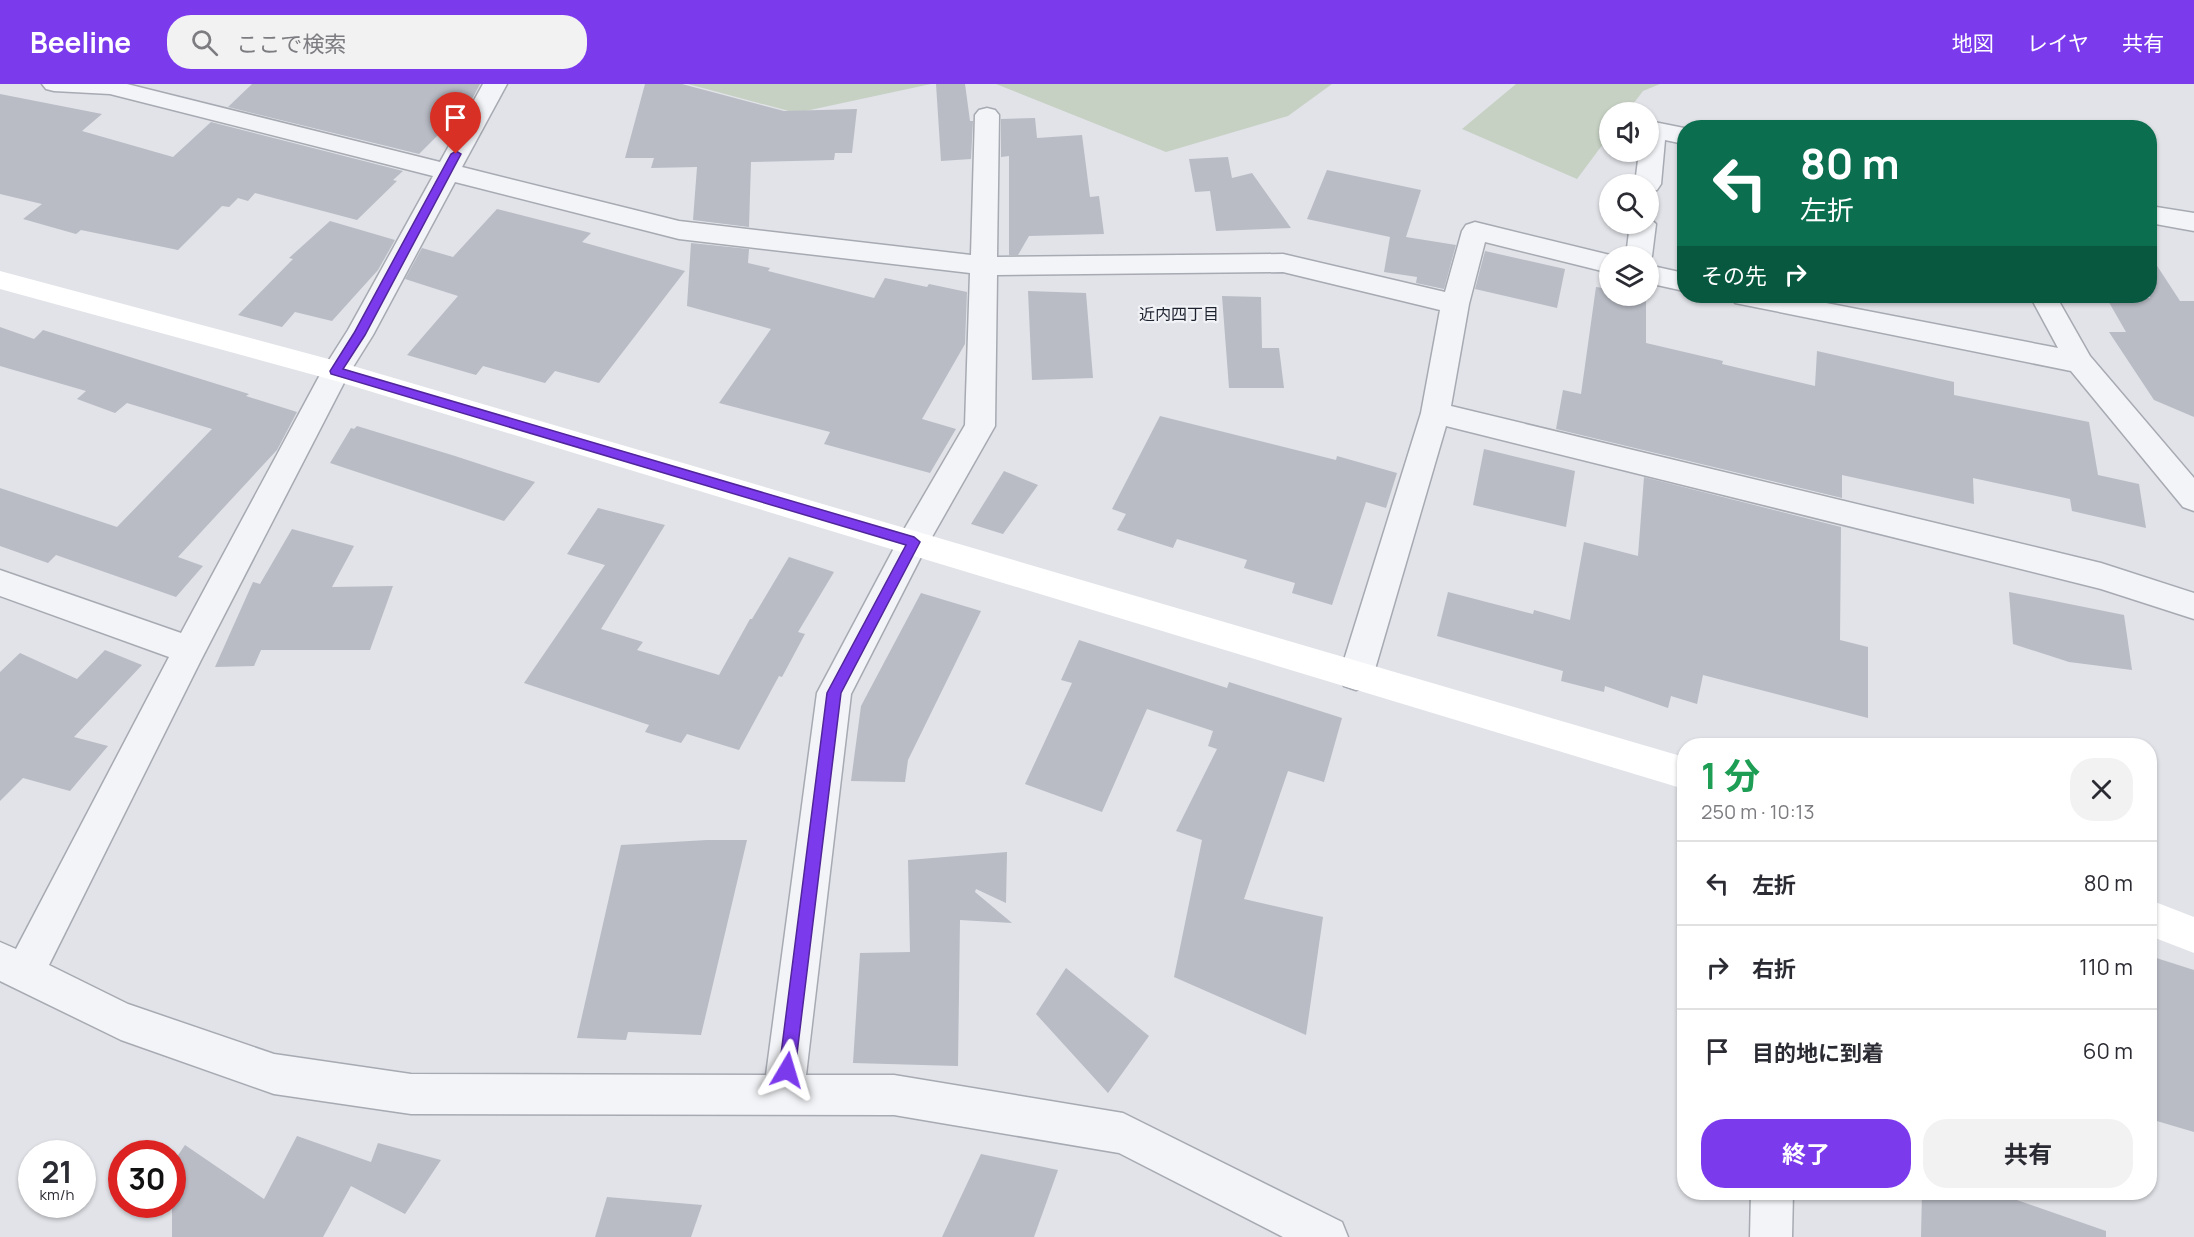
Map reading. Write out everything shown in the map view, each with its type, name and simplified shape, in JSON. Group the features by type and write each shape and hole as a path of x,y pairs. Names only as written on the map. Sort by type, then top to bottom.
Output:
{"street":[{"path":"54,84 112,86 679,230 984,266 1283,263 1455,304"},
{"path":"495,84 359,335 336,371 189,650 13,966 122,1021 274,1074 411,1094 894,1095 1123,1133 1327,1237"},
{"path":"784,1093 834,693 914,542 980,426 987,116"},
{"path":"1649,174 1654,130 1677,135"},
{"path":"2157,216 2194,222"},
{"path":"1356,676 1435,413 1455,304 1475,231 1599,261"},
{"path":"1659,276 1677,280"},
{"path":"0,280 336,371 1677,771"},
{"path":"1780,303 2080,363"},
{"path":"2047,303 2080,363 2194,499"},
{"path":"1435,413 2101,576 2194,606"},
{"path":"0,583 189,650"},
{"path":"2157,921 2194,935"},
{"path":"1771,1237 1772,1200"}],"green space":[{"path":"688,84 931,84 796,113"},
{"path":"996,84 1332,84 1288,116 1166,152"},
{"path":"1516,84 1660,84 1643,91 1635,102 1599,102 1599,149 1577,179 1462,129"}],"building":[{"path":"252,84 480,84 470,103 419,154 228,107"},
{"path":"645,84 682,84 784,111 857,109 852,153 835,153 834,160 751,162 749,227 693,220 697,167 651,168 654,158 625,158"},
{"path":"936,84 965,84 970,121 973,121 971,159 941,161"},
{"path":"0,94 102,114 82,131 173,157 211,122 403,171 393,180 397,181 357,220 255,193 248,201 238,198 229,207 222,206 178,250 81,230 76,234 23,219 42,204 0,194"},
{"path":"1035,118 1037,138 1082,135 1090,197 1099,196 1104,234 1029,236 1018,255 1009,255 1009,156 1001,157 1001,119"},
{"path":"1228,157 1232,178 1252,173 1291,228 1216,231 1210,191 1195,192 1189,159"},
{"path":"1327,170 1421,190 1406,237 1456,245 1444,289 1416,283 1417,277 1384,272 1390,237 1307,219"},
{"path":"497,209 591,233 582,242 685,271 599,383 555,371 545,383 483,366 476,375 407,355 458,296 405,279 422,248 453,257"},
{"path":"330,221 395,240 378,270 332,321 295,312 282,327 238,315 293,259 289,258"},
{"path":"691,243 749,249 748,263 770,268 768,271 874,298 885,278 927,287 929,284 967,292 965,344 922,419 956,429 930,473 824,444 830,432 719,403 771,329 687,306"},
{"path":"1485,251 1565,269 1557,308 1475,289"},
{"path":"2157,266 2180,301 2194,301 2194,417 2154,400 2109,332 2126,332 2109,303 2157,303"},
{"path":"1596,287 1599,287 1599,306 1646,306 1646,343 1723,361 1722,364 1815,386 1817,351 1954,382 1954,395 2089,422 2098,475 2139,484 2146,528 2072,511 2070,499 1973,478 1974,504 1842,475 1842,498 1556,429 1563,390 1581,394"},
{"path":"1028,291 1086,293 1093,378 1032,380"},
{"path":"1222,296 1261,297 1262,348 1279,348 1284,388 1229,388"},
{"path":"0,327 34,339 43,330 249,394 246,396 297,412 277,450 178,557 203,566 176,597 56,555 48,563 0,546 0,488 117,527 212,429 127,403 115,413 77,399 86,391 0,366"},
{"path":"1160,416 1336,460 1337,456 1397,473 1386,508 1366,502 1332,605 1292,593 1295,583 1244,568 1247,560 1177,539 1173,548 1117,530 1126,514 1112,509"},
{"path":"357,426 535,482 504,521 330,463 351,428 354,429"},
{"path":"1484,449 1575,471 1566,527 1473,505"},
{"path":"1004,471 1038,485 1003,534 971,524"},
{"path":"1644,477 1841,527 1840,640 1868,647 1868,718 1703,675 1697,704 1671,696 1668,708 1605,686 1604,692 1561,681 1563,671 1437,636 1448,592 1533,614 1534,610 1570,620 1584,542 1638,556"},
{"path":"598,508 665,525 601,629 643,642 637,650 719,675 750,619 789,557 834,572 798,632 805,634 782,677 779,676 739,750 687,734 681,743 645,732 649,725 524,683 605,565 567,554"},
{"path":"292,529 354,546 332,587 393,586 370,650 261,650 254,666 215,667 253,582 260,584"},
{"path":"2009,592 2124,615 2132,670 2069,662 2013,644"},
{"path":"921,593 981,611 908,760 905,782 851,781 861,706"},
{"path":"1079,640 1227,688 1229,682 1342,718 1324,782 1288,771 1244,899 1323,917 1306,1035 1174,977 1202,840 1176,831 1217,749 1208,746 1213,731 1147,709 1102,812 1025,784 1072,683 1061,680"},
{"path":"105,650 142,665 74,737 108,746 70,791 23,778 0,801 0,672 20,653 77,679"},
{"path":"747,840 701,1035 628,1032 626,1040 577,1038 621,845"},
{"path":"1007,852 1006,903 976,889 975,892 1012,923 960,920 958,1066 853,1063 860,953 910,952 908,860"},
{"path":"2157,958 2194,970 2194,1132 2157,1121"},
{"path":"1066,968 1149,1036 1108,1093 1036,1014"},
{"path":"297,1136 371,1162 378,1143 441,1160 405,1214 351,1186 323,1237 172,1237 172,1218 186,1218 186,1146 264,1199"},
{"path":"981,1154 1058,1170 1034,1237 942,1237"},
{"path":"607,1197 702,1205 691,1237 595,1237"},
{"path":"1922,1200 2017,1200 2106,1231 2106,1237 1921,1237"}],"district":[{"name":"近内四丁目","path":"1179,314"}],"route":[{"path":"456,154 359,335 336,371 914,542 834,693 787,1070"}]}
